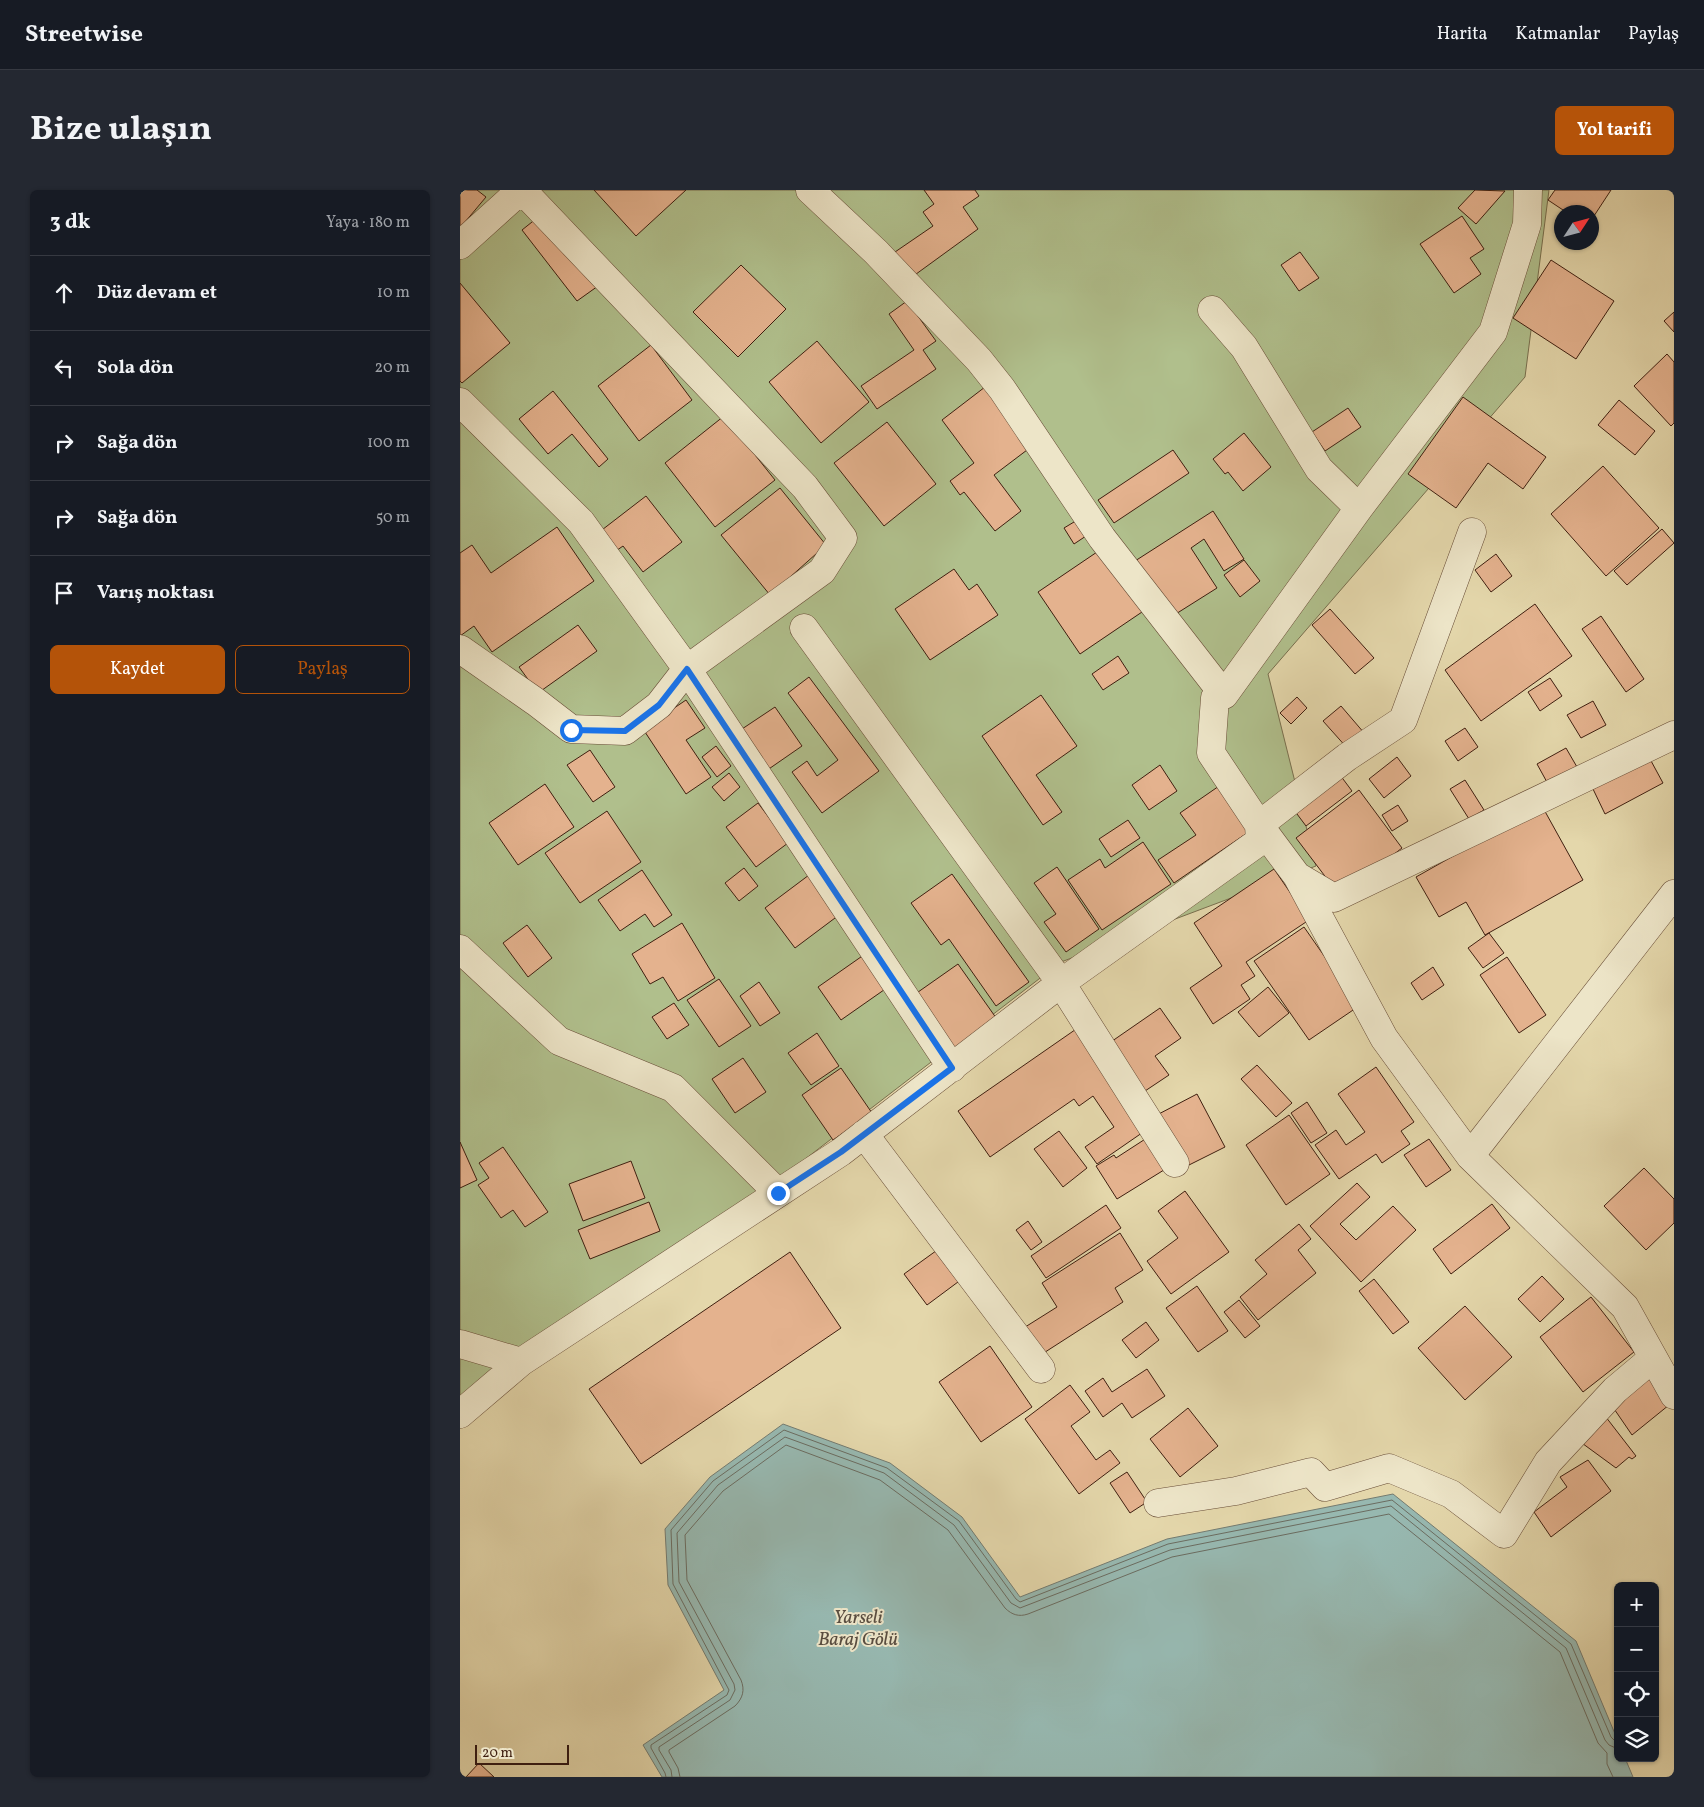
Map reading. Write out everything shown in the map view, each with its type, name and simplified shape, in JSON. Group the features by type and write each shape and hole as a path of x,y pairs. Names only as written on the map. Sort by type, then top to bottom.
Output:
{"street":[{"path":"460,245 521,190 805,487 843,538 822,571 687,669 659,705 625,731 571,730 536,702 460,650"},
{"path":"810,190 876,252 979,360 1102,538 1224,695"},
{"path":"1528,190 1527,224 1493,332 1359,508 1224,695 1215,698 1211,753 1259,825 1297,876 1384,1038 1470,1156 1625,1307 1674,1395"},
{"path":"1212,310 1244,347 1319,469 1359,508"},
{"path":"460,402 581,522 687,669 952,1068"},
{"path":"1259,825 1347,756 1403,720 1472,532"},
{"path":"804,628 1061,983 1176,1163"},
{"path":"1297,876 1334,898 1674,735"},
{"path":"460,1414 521,1362 841,1152 1061,983 1260,841 1259,825"},
{"path":"1470,1156 1674,894"},
{"path":"460,949 559,1041 673,1088 778,1193"},
{"path":"864,1134 1041,1369"},
{"path":"460,1344 521,1362"},
{"path":"1158,1503 1236,1491 1310,1472 1324,1487 1389,1468 1451,1494 1504,1534 1548,1462 1614,1390 1653,1358"}],"green space":[{"path":"460,190 1549,190 1525,377 1268,674 1316,866 1061,962 460,1425"}],"water":[{"name":"Yarseli Baraj Gölü","path":"783,1424 890,1463 962,1517 1020,1597 1167,1539 1393,1494 1576,1641 1614,1731 1614,1762 1627,1762 1633,1777 662,1777 643,1745 724,1690 668,1585 665,1529 710,1477"}],"building":[{"path":"460,190 477,190 486,197 460,228"},
{"path":"594,190 686,190 636,236"},
{"path":"924,190 975,190 979,196 963,207 978,229 912,277 895,252 933,226 923,212 934,204"},
{"path":"1475,190 1505,191 1476,224 1458,208"},
{"path":"1555,190 1611,190 1599,208 1599,205 1556,205 1548,200"},
{"path":"542,214 598,286 577,301 522,230"},
{"path":"1462,216 1484,249 1470,258 1481,274 1454,293 1420,244"},
{"path":"1300,252 1319,278 1299,291 1281,265"},
{"path":"1551,260 1614,301 1576,359 1513,318"},
{"path":"741,265 786,309 738,357 693,312"},
{"path":"460,283 510,343 462,383 460,381"},
{"path":"907,301 936,341 923,350 936,369 877,409 861,386 914,350 889,314"},
{"path":"1674,312 1674,332 1664,321"},
{"path":"817,341 869,402 821,443 769,382"},
{"path":"651,345 692,400 639,441 598,386"},
{"path":"1667,354 1674,362 1674,423 1671,426 1634,386"},
{"path":"985,387 1031,447 994,475 1021,511 995,531 964,492 960,495 950,481 974,463 942,420"},
{"path":"553,391 608,459 599,467 572,434 548,454 519,419"},
{"path":"1463,397 1546,457 1523,489 1488,463 1456,508 1408,474"},
{"path":"1619,400 1655,431 1635,455 1598,425"},
{"path":"1348,408 1361,427 1325,451 1312,432"},
{"path":"724,416 775,480 715,527 665,463"},
{"path":"887,422 936,484 884,526 834,463"},
{"path":"1244,433 1271,467 1243,491 1228,472 1225,474 1213,459"},
{"path":"1173,450 1189,473 1114,523 1098,500"},
{"path":"1603,466 1659,528 1606,576 1551,514"},
{"path":"780,488 826,545 770,595 721,535"},
{"path":"646,496 682,542 643,572 623,546 613,553 598,533"},
{"path":"1213,511 1244,559 1224,571 1204,539 1191,548 1217,588 1171,617 1135,561"},
{"path":"1079,519 1089,534 1074,544 1064,528"},
{"path":"557,527 594,581 492,652 474,626 460,636 460,553 472,545 491,573"},
{"path":"1662,529 1674,543 1627,585 1614,571"},
{"path":"1100,550 1142,612 1080,654 1038,592"},
{"path":"1496,554 1512,576 1491,592 1475,570"},
{"path":"1244,560 1260,581 1240,597 1224,575"},
{"path":"954,569 969,590 977,584 998,615 930,660 895,609"},
{"path":"1535,604 1572,656 1481,721 1445,670"},
{"path":"1330,609 1374,658 1355,674 1312,625"},
{"path":"1601,616 1644,679 1626,692 1582,629"},
{"path":"578,625 597,651 538,693 519,667"},
{"path":"1118,656 1129,673 1103,690 1092,674"},
{"path":"809,677 879,771 822,813 792,772 807,761 817,776 838,760 788,693"},
{"path":"1550,678 1562,696 1540,711 1528,692"},
{"path":"1041,695 1077,746 1036,775 1062,812 1043,825 982,736"},
{"path":"1297,697 1307,708 1291,724 1280,713"},
{"path":"686,700 705,728 686,740 711,777 686,794 643,729"},
{"path":"1593,701 1606,725 1581,738 1567,715"},
{"path":"1341,706 1365,734 1348,749 1323,721"},
{"path":"775,707 802,746 763,773 736,733"},
{"path":"1465,728 1478,747 1458,761 1445,741"},
{"path":"716,746 731,766 717,777 702,757"},
{"path":"1566,748 1577,767 1548,784 1537,764"},
{"path":"590,750 615,787 593,802 567,765"},
{"path":"1397,757 1411,776 1384,798 1369,779"},
{"path":"1650,759 1663,783 1605,814 1593,789"},
{"path":"1160,765 1177,791 1149,810 1132,785"},
{"path":"1337,771 1352,791 1306,826 1291,806"},
{"path":"729,773 740,787 724,801 712,787"},
{"path":"1465,780 1484,810 1469,819 1450,789"},
{"path":"545,784 574,827 518,865 489,823"},
{"path":"1222,784 1253,829 1174,883 1158,860 1196,835 1180,813"},
{"path":"1359,790 1402,848 1340,896 1296,838"},
{"path":"758,803 788,843 756,867 726,827"},
{"path":"1398,805 1408,821 1392,831 1382,815"},
{"path":"1542,806 1583,880 1485,935 1466,902 1439,917 1416,877"},
{"path":"607,811 641,862 580,903 545,853"},
{"path":"1128,820 1140,838 1111,857 1099,839"},
{"path":"1143,842 1171,884 1102,930 1068,880 1100,859 1105,868"},
{"path":"1057,867 1099,929 1066,952 1044,922 1056,914 1034,883"},
{"path":"744,868 758,886 739,901 725,883"},
{"path":"1274,869 1309,920 1246,962 1255,976 1241,985 1250,999 1213,1024 1190,988 1222,966 1194,923"},
{"path":"642,870 672,915 654,927 645,914 620,931 598,900"},
{"path":"813,872 843,912 795,948 765,908"},
{"path":"952,874 1029,982 996,1006 949,939 941,945 911,903"},
{"path":"682,923 715,978 678,1001 663,977 650,984 632,954"},
{"path":"527,925 552,958 528,977 503,943"},
{"path":"1304,927 1359,1006 1309,1040 1254,961"},
{"path":"1489,933 1504,953 1483,968 1468,948"},
{"path":"868,952 891,985 841,1020 818,987"},
{"path":"1507,957 1546,1015 1519,1033 1480,975"},
{"path":"958,964 999,1022 952,1055 911,997"},
{"path":"1433,967 1444,985 1422,1000 1411,983"},
{"path":"719,979 751,1026 719,1047 687,1000"},
{"path":"759,982 780,1013 760,1026 740,996"},
{"path":"1268,987 1289,1013 1259,1037 1238,1012"},
{"path":"674,1003 689,1025 667,1039 652,1017"},
{"path":"1160,1008 1181,1038 1155,1056 1169,1075 1139,1095 1105,1046"},
{"path":"1082,1025 1152,1126 1097,1164 1085,1147 1114,1127 1093,1096 1079,1106 1074,1099 990,1157 958,1111"},
{"path":"817,1033 839,1066 811,1085 788,1053"},
{"path":"743,1058 766,1092 735,1113 712,1079"},
{"path":"1257,1065 1292,1103 1276,1117 1241,1079"},
{"path":"1376,1067 1414,1122 1401,1131 1410,1144 1382,1163 1376,1154 1339,1179 1315,1145 1336,1130 1346,1145 1365,1132 1338,1094"},
{"path":"841,1068 872,1113 833,1140 802,1095"},
{"path":"1197,1094 1225,1147 1181,1169 1153,1117"},
{"path":"1307,1102 1327,1133 1311,1143 1291,1113"},
{"path":"1289,1115 1330,1174 1286,1205 1246,1145"},
{"path":"1059,1131 1087,1168 1063,1187 1034,1149"},
{"path":"1153,1134 1172,1165 1117,1199 1096,1166 1114,1155 1116,1158"},
{"path":"1429,1139 1451,1170 1426,1187 1404,1155"},
{"path":"460,1142 477,1180 460,1188"},
{"path":"503,1147 548,1212 525,1227 513,1210 501,1218 478,1185 489,1178 479,1163"},
{"path":"631,1161 645,1198 583,1221 569,1184"},
{"path":"1644,1168 1674,1199 1674,1223 1646,1250 1604,1206"},
{"path":"1357,1183 1370,1197 1340,1224 1356,1240 1393,1206 1416,1230 1361,1282 1310,1226"},
{"path":"1185,1191 1229,1252 1171,1294 1147,1261 1178,1238 1158,1211"},
{"path":"649,1202 660,1231 590,1259 578,1230"},
{"path":"1492,1204 1510,1228 1451,1274 1433,1249"},
{"path":"1106,1205 1121,1228 1046,1278 1031,1256"},
{"path":"1028,1221 1042,1242 1031,1250 1016,1230"},
{"path":"1299,1224 1311,1239 1298,1250 1316,1273 1258,1320 1240,1297 1267,1274 1255,1260"},
{"path":"1120,1233 1143,1270 1115,1288 1123,1302 1039,1356 1022,1329 1057,1307 1042,1283"},
{"path":"940,1248 962,1279 927,1305 904,1274"},
{"path":"790,1252 841,1328 641,1464 589,1389"},
{"path":"1542,1276 1564,1299 1540,1322 1518,1299"},
{"path":"1374,1279 1409,1322 1393,1334 1359,1291"},
{"path":"1197,1286 1228,1331 1198,1352 1166,1308"},
{"path":"1591,1297 1634,1352 1583,1392 1540,1337"},
{"path":"1239,1300 1260,1326 1245,1338 1224,1312"},
{"path":"1465,1306 1512,1357 1465,1400 1418,1348"},
{"path":"1146,1322 1159,1340 1136,1358 1122,1340"},
{"path":"990,1346 1032,1407 981,1442 939,1382"},
{"path":"1147,1369 1165,1396 1132,1418 1122,1403 1103,1417 1085,1391 1103,1378 1112,1392"},
{"path":"1648,1369 1669,1405 1632,1435 1608,1400"},
{"path":"1070,1385 1090,1412 1071,1426 1096,1460 1110,1450 1120,1463 1079,1494 1025,1419"},
{"path":"1188,1408 1218,1446 1180,1477 1150,1439"},
{"path":"1602,1412 1636,1456 1632,1459 1629,1457 1616,1468 1575,1438"},
{"path":"1588,1460 1611,1491 1551,1537 1534,1512 1567,1487 1560,1477"},
{"path":"1127,1472 1147,1502 1130,1513 1110,1483"},
{"path":"479,1763 494,1777 466,1777"}],"route":[{"path":"571,730 625,731 659,705 687,669 952,1068 841,1152 778,1193"}]}
